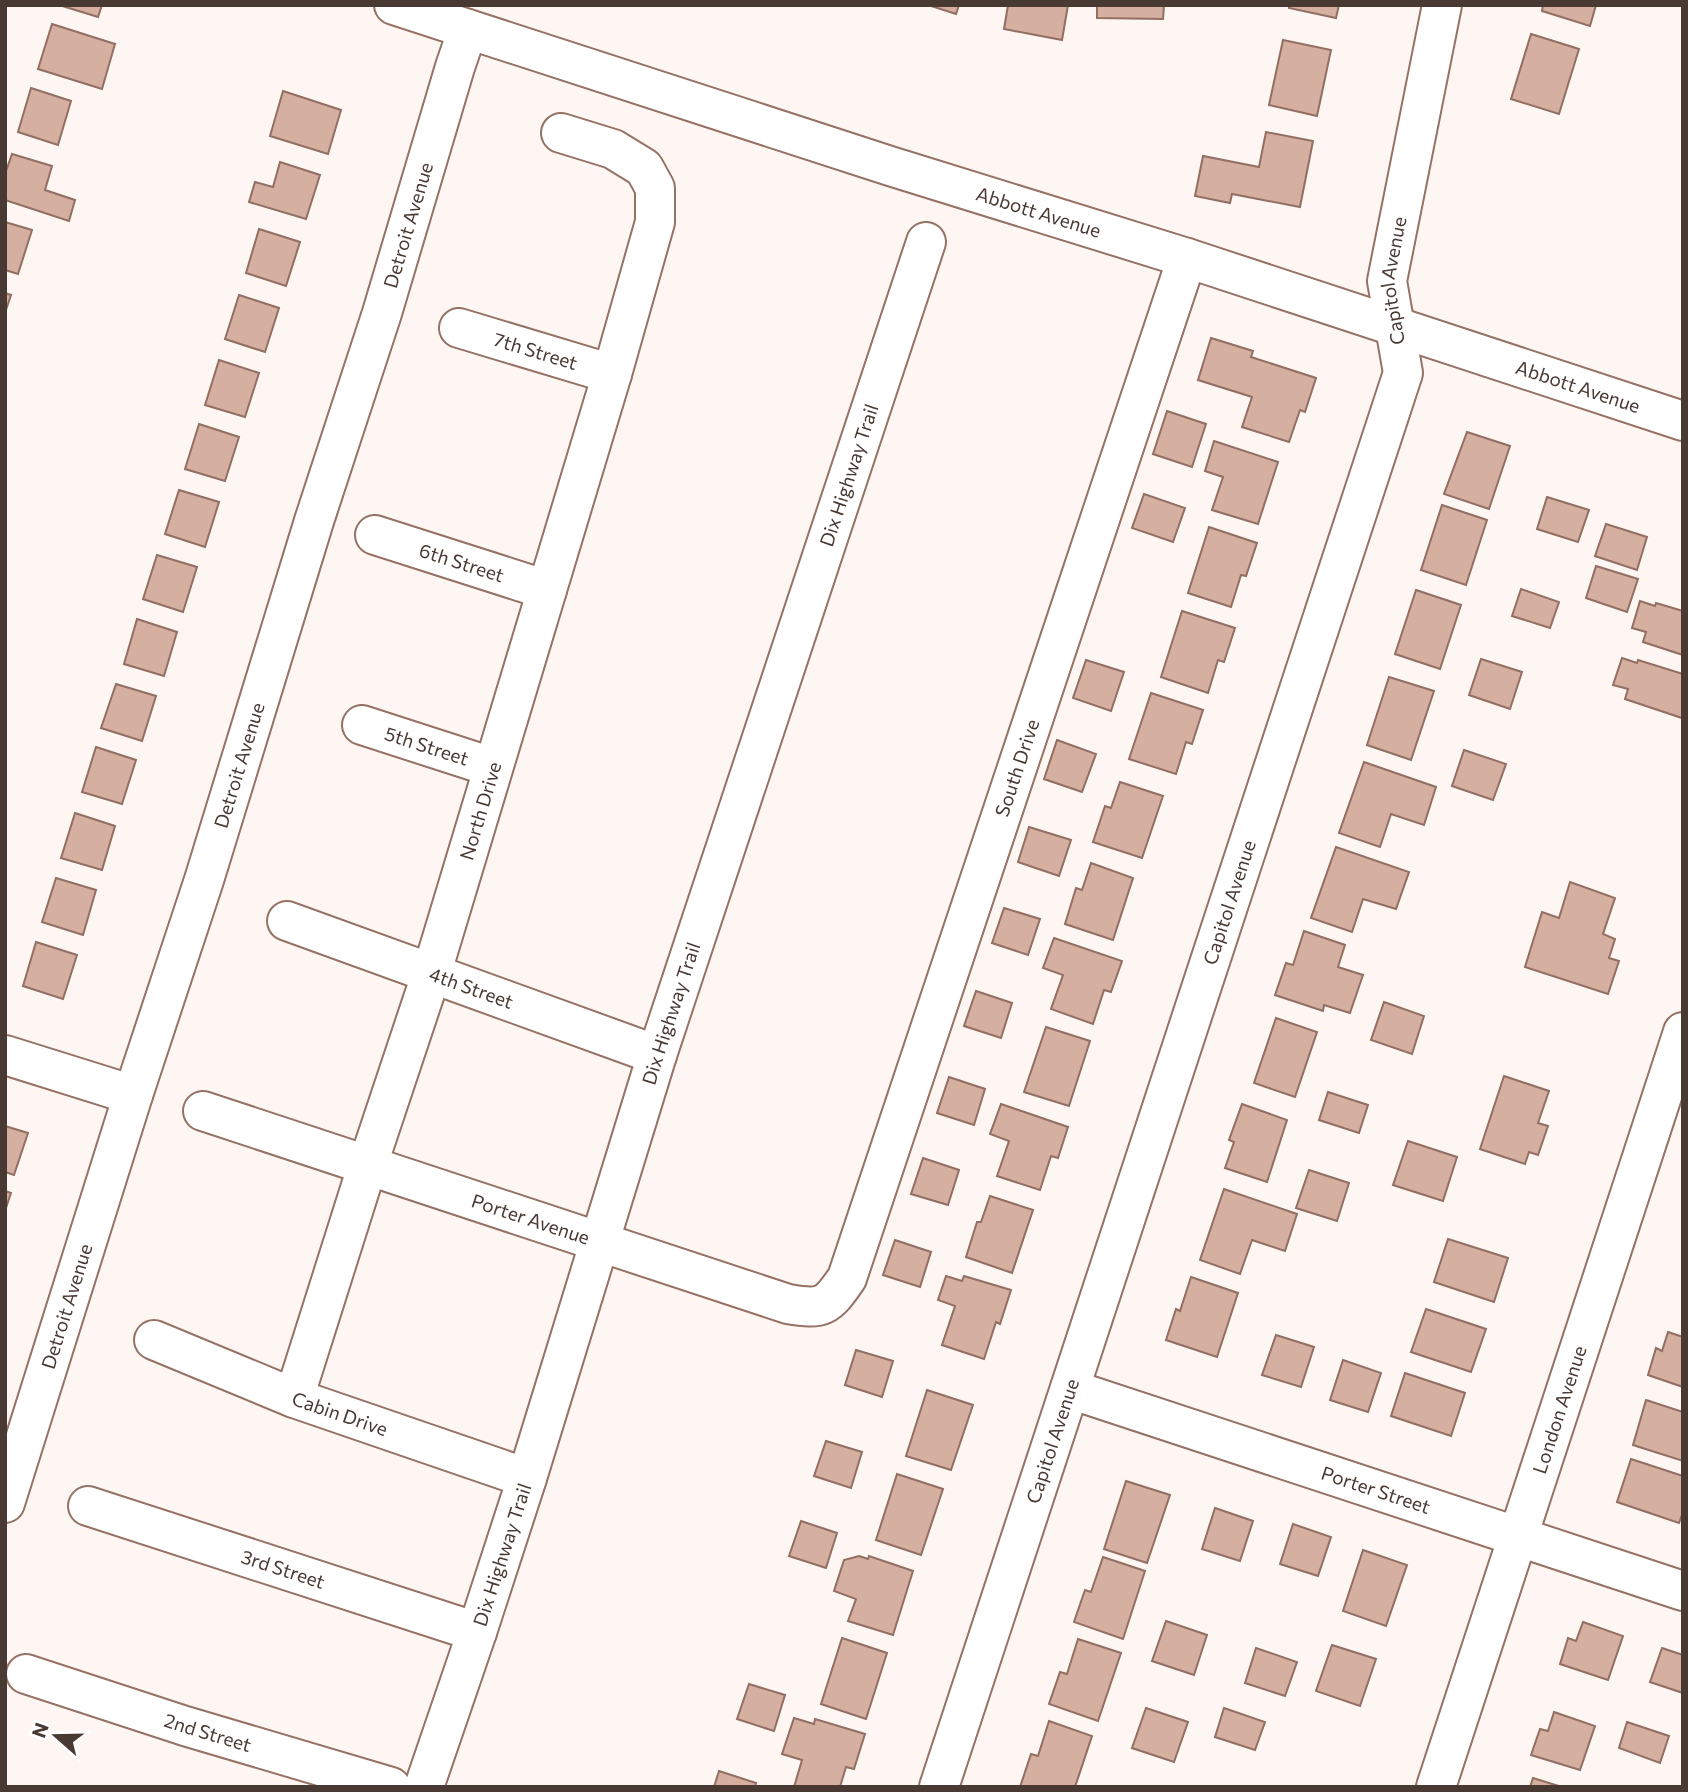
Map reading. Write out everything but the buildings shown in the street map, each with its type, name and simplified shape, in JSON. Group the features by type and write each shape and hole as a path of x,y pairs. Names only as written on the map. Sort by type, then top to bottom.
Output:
{"street":[{"name":"Abbott Avenue","path":"394,5 890,166 1188,258 1683,421"},
{"name":"Capitol Avenue","path":"939,1787 1403,373 1387,281 1442,5"},
{"name":"Detroit Avenue","path":"5,1503 133,1095 208,867 309,534 382,313 468,29"},
{"name":"North Drive","path":"294,1398 430,975 612,374 655,222 655,188 644,168 613,149 561,133"},
{"name":"Dix Highway Trail","path":"424,1787 527,1478 657,1055 926,242"},
{"name":"South Drive","path":"847,1278 1188,258"},
{"name":"7th Street","path":"459,328 612,374"},
{"name":"6th Street","path":"375,535 547,590"},
{"name":"5th Street","path":"362,725 492,767"},
{"name":"4th Street","path":"287,921 657,1055"},
{"name":"London Avenue","path":"1436,1787 1683,1032"},
{"path":"5,1055 133,1095"},
{"name":"Porter Avenue","path":"203,1111 788,1304 815,1309 831,1302 847,1278"},
{"name":"Cabin Drive","path":"154,1340 294,1398 527,1478"},
{"name":"Porter Street","path":"1070,1389 1683,1591"},
{"name":"3rd Street","path":"88,1506 477,1632"},
{"name":"2nd Street","path":"26,1674 185,1726 391,1787"}]}
